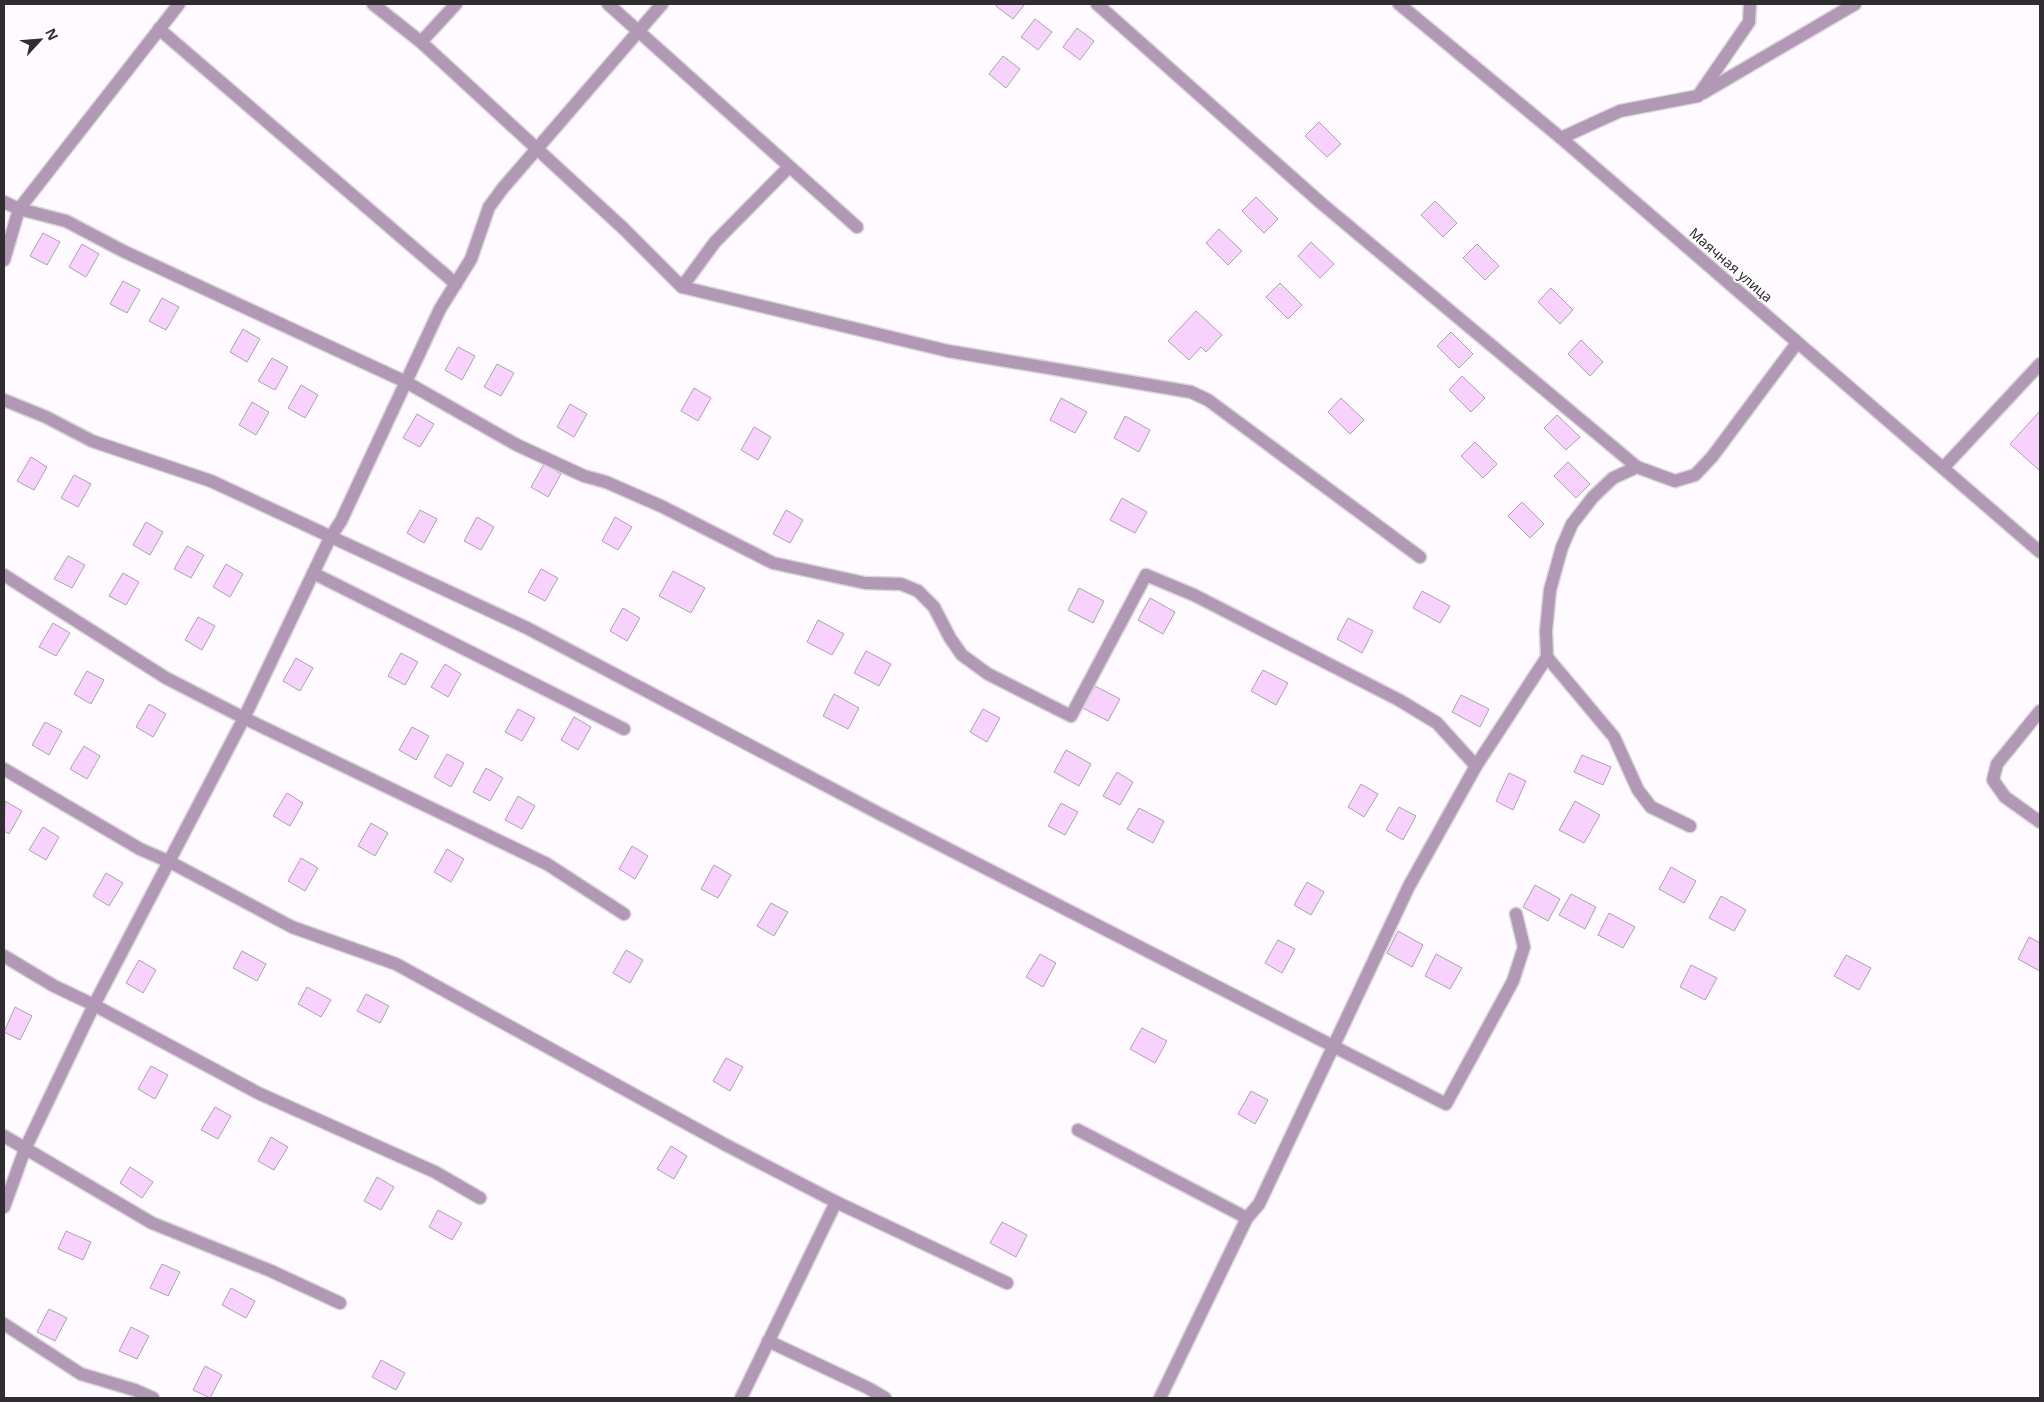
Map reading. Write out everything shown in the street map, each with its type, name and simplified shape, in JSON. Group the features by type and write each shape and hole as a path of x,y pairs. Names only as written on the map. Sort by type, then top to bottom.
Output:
{"street":[{"path":"4,260 19,209 179,4"},
{"path":"373,4 421,42 536,150 624,229 682,287 948,351 1190,392 1208,400 1420,557"},
{"path":"421,42 456,4"},
{"path":"608,4 857,227"},
{"path":"4,1207 25,1149 94,1004 244,718 330,538 341,521 440,309 471,258 489,207 502,188 662,4"},
{"path":"1097,4 1321,203 1637,468 1675,482 1695,476 1712,457 1797,342"},
{"name":"Маячная улица","path":"1399,4 1562,138 2040,552"},
{"path":"1698,96 1749,22 1750,4"},
{"path":"1562,138 1620,111 1698,96 1855,4"},
{"path":"159,29 456,284"},
{"path":"682,287 714,242 789,167"},
{"path":"4,202 19,209 66,221 123,251 406,382 517,445 584,476 606,482 661,506 773,563 865,584 901,584 918,591 934,607 950,638 962,655 988,674 1071,716 1146,575 1194,596 1399,700 1437,723 1476,766"},
{"path":"1944,468 2040,364"},
{"path":"4,400 46,417 92,441 211,481 527,628 1332,1047 1446,1104 1513,981 1524,947 1516,914"},
{"path":"1160,1398 1248,1218 1259,1204 1408,886 1476,766 1547,657 1546,632 1550,590 1562,547 1572,524 1593,497 1614,478 1637,468"},
{"path":"313,573 624,728"},
{"path":"4,575 166,678 244,718 547,864 624,914"},
{"path":"1547,657 1614,737 1638,790 1651,807 1690,826"},
{"path":"2040,711 1997,764 1993,780 2005,797 2040,822"},
{"path":"4,769 140,849 170,862 292,927 396,964 724,1144 836,1202 1007,1283"},
{"path":"4,956 54,986 94,1004 258,1093 435,1172 480,1198"},
{"path":"1078,1130 1248,1218"},
{"path":"4,1136 152,1223 271,1271 340,1303"},
{"path":"741,1398 836,1202"},
{"path":"4,1324 81,1374 135,1390 153,1398"},
{"path":"768,1341 868,1388 884,1398"}],"building":[{"path":"997,4 1025,4 1013,19 996,6"},
{"path":"1035,19 1052,32 1038,50 1021,37"},
{"path":"1077,28 1094,41 1080,60 1063,47"},
{"path":"1003,56 1020,69 1006,88 989,74"},
{"path":"1319,122 1341,144 1327,157 1305,136"},
{"path":"1256,197 1278,219 1264,233 1242,211"},
{"path":"1435,201 1457,223 1443,237 1421,215"},
{"path":"1219,229 1242,251 1228,265 1206,243"},
{"path":"43,233 60,242 47,265 30,256"},
{"path":"1311,242 1334,264 1320,278 1298,256"},
{"path":"82,244 99,254 86,277 69,267"},
{"path":"1477,244 1499,266 1485,280 1463,258"},
{"path":"123,281 140,290 127,313 110,304"},
{"path":"1280,283 1302,305 1288,319 1266,297"},
{"path":"1551,288 1573,310 1560,324 1538,302"},
{"path":"162,298 179,307 166,330 149,321"},
{"path":"1196,311 1222,335 1206,352 1201,347 1189,360 1168,341"},
{"path":"243,329 260,339 247,362 230,352"},
{"path":"1451,332 1473,354 1459,368 1437,346"},
{"path":"1581,340 1603,362 1590,376 1568,354"},
{"path":"458,347 475,356 462,380 445,370"},
{"path":"272,358 288,367 275,390 258,381"},
{"path":"497,364 514,373 501,396 484,387"},
{"path":"1462,376 1485,398 1471,412 1449,390"},
{"path":"301,385 318,395 305,418 288,408"},
{"path":"694,388 711,398 698,421 681,411"},
{"path":"1061,398 1087,412 1075,433 1050,420"},
{"path":"1341,398 1364,420 1350,434 1328,412"},
{"path":"252,402 269,412 256,435 239,425"},
{"path":"570,404 587,414 574,437 557,427"},
{"path":"2040,411 2040,471 2010,444"},
{"path":"417,414 434,424 420,447 403,438"},
{"path":"1557,415 1580,437 1566,450 1544,428"},
{"path":"1125,416 1150,430 1139,452 1114,438"},
{"path":"754,427 771,437 758,460 741,450"},
{"path":"1475,442 1497,464 1483,478 1461,456"},
{"path":"31,457 47,467 34,490 17,481"},
{"path":"1568,462 1590,484 1576,498 1554,476"},
{"path":"544,464 561,474 548,497 531,487"},
{"path":"74,475 91,484 78,507 61,498"},
{"path":"1122,498 1147,512 1135,533 1110,520"},
{"path":"1522,502 1544,524 1530,538 1508,516"},
{"path":"420,510 437,519 424,543 407,533"},
{"path":"786,510 803,520 790,543 773,534"},
{"path":"477,517 494,527 481,550 464,541"},
{"path":"615,517 632,527 618,550 602,541"},
{"path":"146,522 163,532 150,555 133,545"},
{"path":"187,546 204,555 191,578 174,569"},
{"path":"68,556 85,565 72,588 54,579"},
{"path":"226,564 243,574 230,597 213,587"},
{"path":"541,569 558,578 545,601 528,592"},
{"path":"673,571 705,588 691,613 659,596"},
{"path":"123,573 139,582 126,605 109,596"},
{"path":"1079,588 1104,601 1093,623 1068,610"},
{"path":"1422,591 1450,606 1440,623 1413,608"},
{"path":"1150,598 1175,612 1163,634 1138,620"},
{"path":"623,608 640,618 627,641 610,631"},
{"path":"198,617 215,626 202,650 185,640"},
{"path":"1348,618 1373,631 1362,653 1337,639"},
{"path":"818,620 844,634 832,655 807,642"},
{"path":"53,623 70,633 56,656 39,647"},
{"path":"866,651 891,664 879,686 854,673"},
{"path":"401,653 418,662 405,685 388,676"},
{"path":"296,658 313,668 300,691 283,681"},
{"path":"445,664 461,674 448,697 431,687"},
{"path":"1263,670 1288,683 1276,705 1251,691"},
{"path":"87,671 104,680 91,704 74,694"},
{"path":"1095,686 1120,699 1108,721 1083,708"},
{"path":"834,694 859,708 848,729 823,716"},
{"path":"1461,695 1489,709 1480,727 1452,712"},
{"path":"149,704 166,714 153,737 136,727"},
{"path":"518,709 535,718 522,741 505,732"},
{"path":"983,709 1000,718 987,742 970,732"},
{"path":"574,717 591,727 578,750 561,740"},
{"path":"45,722 62,731 49,755 32,745"},
{"path":"412,727 429,736 416,760 399,750"},
{"path":"84,746 100,756 87,779 70,769"},
{"path":"1066,750 1091,764 1079,786 1054,772"},
{"path":"447,754 464,763 451,787 434,777"},
{"path":"1582,755 1611,767 1603,785 1574,772"},
{"path":"486,768 503,778 490,801 473,792"},
{"path":"1117,772 1133,782 1120,805 1103,796"},
{"path":"1509,773 1526,781 1513,810 1496,801"},
{"path":"1361,784 1378,794 1364,817 1348,807"},
{"path":"287,793 303,803 290,826 273,816"},
{"path":"518,796 535,806 522,829 505,820"},
{"path":"5,801 22,811 9,834 4,831"},
{"path":"1575,801 1600,815 1584,843 1559,830"},
{"path":"1061,803 1078,812 1065,835 1048,826"},
{"path":"1399,807 1416,816 1403,840 1386,830"},
{"path":"1139,808 1164,821 1153,843 1127,829"},
{"path":"371,823 388,833 375,856 358,846"},
{"path":"43,827 59,837 46,860 29,850"},
{"path":"632,846 648,856 635,879 619,869"},
{"path":"447,849 464,859 451,882 434,872"},
{"path":"301,858 318,868 305,891 288,881"},
{"path":"714,865 731,875 718,898 701,889"},
{"path":"1671,867 1696,881 1684,903 1659,889"},
{"path":"106,873 123,883 109,906 93,896"},
{"path":"1307,882 1324,892 1311,915 1294,905"},
{"path":"1535,885 1560,899 1548,921 1523,907"},
{"path":"1571,894 1596,907 1585,929 1559,915"},
{"path":"1721,896 1746,910 1734,931 1709,918"},
{"path":"771,903 788,912 774,936 757,926"},
{"path":"1609,913 1635,927 1623,948 1598,935"},
{"path":"1398,931 1423,945 1412,967 1387,953"},
{"path":"2029,937 2040,943 2040,971 2018,959"},
{"path":"1278,940 1295,949 1282,973 1265,963"},
{"path":"626,950 643,960 630,983 613,973"},
{"path":"242,951 266,964 257,981 233,968"},
{"path":"1040,954 1056,963 1043,987 1026,977"},
{"path":"1436,954 1462,968 1450,989 1425,976"},
{"path":"1846,955 1871,968 1859,990 1834,976"},
{"path":"139,960 156,970 143,993 126,983"},
{"path":"1691,965 1717,978 1705,1000 1680,987"},
{"path":"307,987 331,1000 321,1017 298,1004"},
{"path":"366,994 389,1006 380,1023 357,1011"},
{"path":"15,1007 32,1016 20,1040 4,1032"},
{"path":"1142,1028 1167,1041 1155,1063 1130,1049"},
{"path":"726,1058 743,1067 730,1091 713,1081"},
{"path":"151,1066 168,1075 155,1099 138,1089"},
{"path":"1251,1091 1268,1100 1255,1124 1238,1114"},
{"path":"215,1107 231,1116 218,1139 201,1130"},
{"path":"271,1137 288,1147 274,1170 258,1161"},
{"path":"671,1146 687,1156 674,1179 657,1169"},
{"path":"130,1167 153,1182 142,1198 120,1183"},
{"path":"377,1177 394,1187 381,1210 364,1201"},
{"path":"438,1210 462,1223 452,1240 429,1227"},
{"path":"1002,1222 1027,1235 1016,1257 990,1243"},
{"path":"66,1231 91,1242 83,1260 58,1249"},
{"path":"162,1264 180,1272 168,1296 150,1288"},
{"path":"231,1288 255,1301 246,1318 222,1305"},
{"path":"49,1309 67,1318 55,1341 37,1332"},
{"path":"131,1327 149,1336 137,1359 119,1351"},
{"path":"381,1360 405,1373 396,1390 372,1377"},
{"path":"205,1366 222,1375 210,1398 193,1390"}]}
